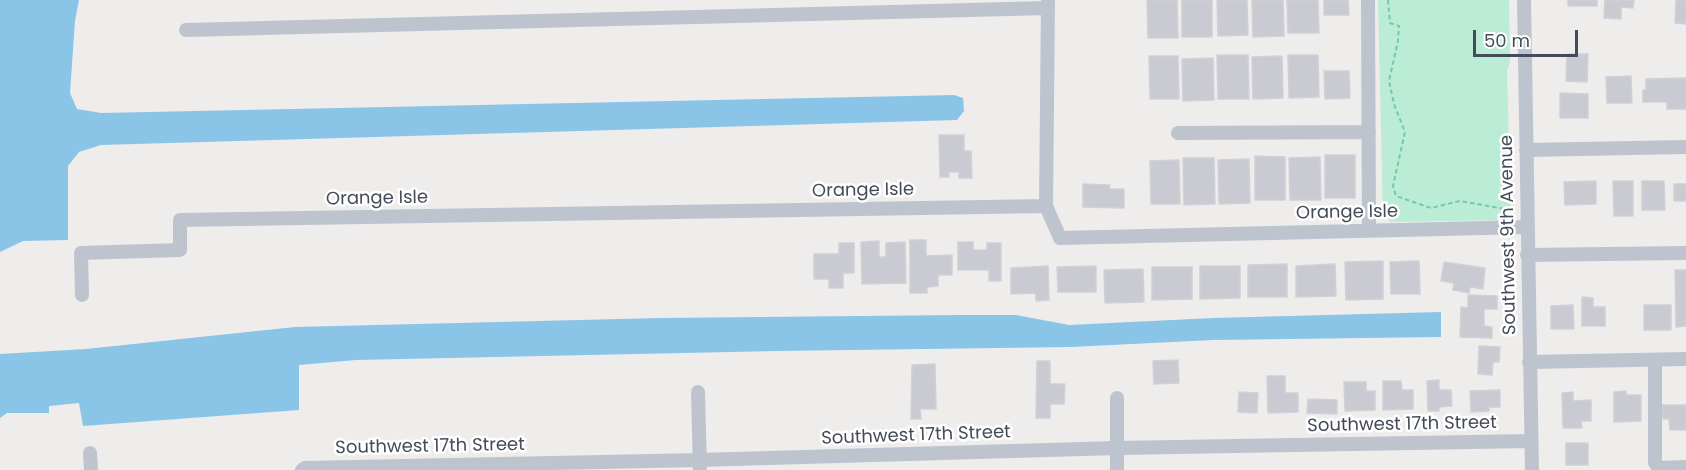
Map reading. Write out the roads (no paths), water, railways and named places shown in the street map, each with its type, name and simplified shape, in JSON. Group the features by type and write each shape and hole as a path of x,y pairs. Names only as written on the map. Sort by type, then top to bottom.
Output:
{"street":[{"path":"1368,0 1369,230"},
{"name":"Southwest 9th Avenue","path":"1524,0 1532,470"},
{"path":"186,30 1047,4 1046,206"},
{"path":"1178,133 1369,132"},
{"path":"1526,150 1686,147"},
{"name":"Orange Isle","path":"82,296 81,252 180,250 180,220 1046,206 1060,238 1527,227"},
{"path":"1527,255 1686,253"},
{"path":"1529,362 1686,359"},
{"path":"1655,360 1655,463 1659,468 1686,467"},
{"path":"698,392 700,465"},
{"path":"1117,398 1118,470"},
{"name":"Southwest 17th Street","path":"302,470 305,468 700,465 1117,448 1531,441"},
{"path":"90,453 92,470"}],"water":[{"path":"0,0 79,0 75,21 70,93 77,109 101,113 954,95 963,98 964,111 957,120 101,145 79,152 68,166 68,240 23,241 0,252"},
{"path":"1441,312 1441,337 1213,340 1071,347 356,360 299,365 299,410 83,426 79,403 49,406 49,413 7,413 0,418 0,354 86,349 295,327 660,318 961,315 1016,315 1069,325 1213,318"}]}
